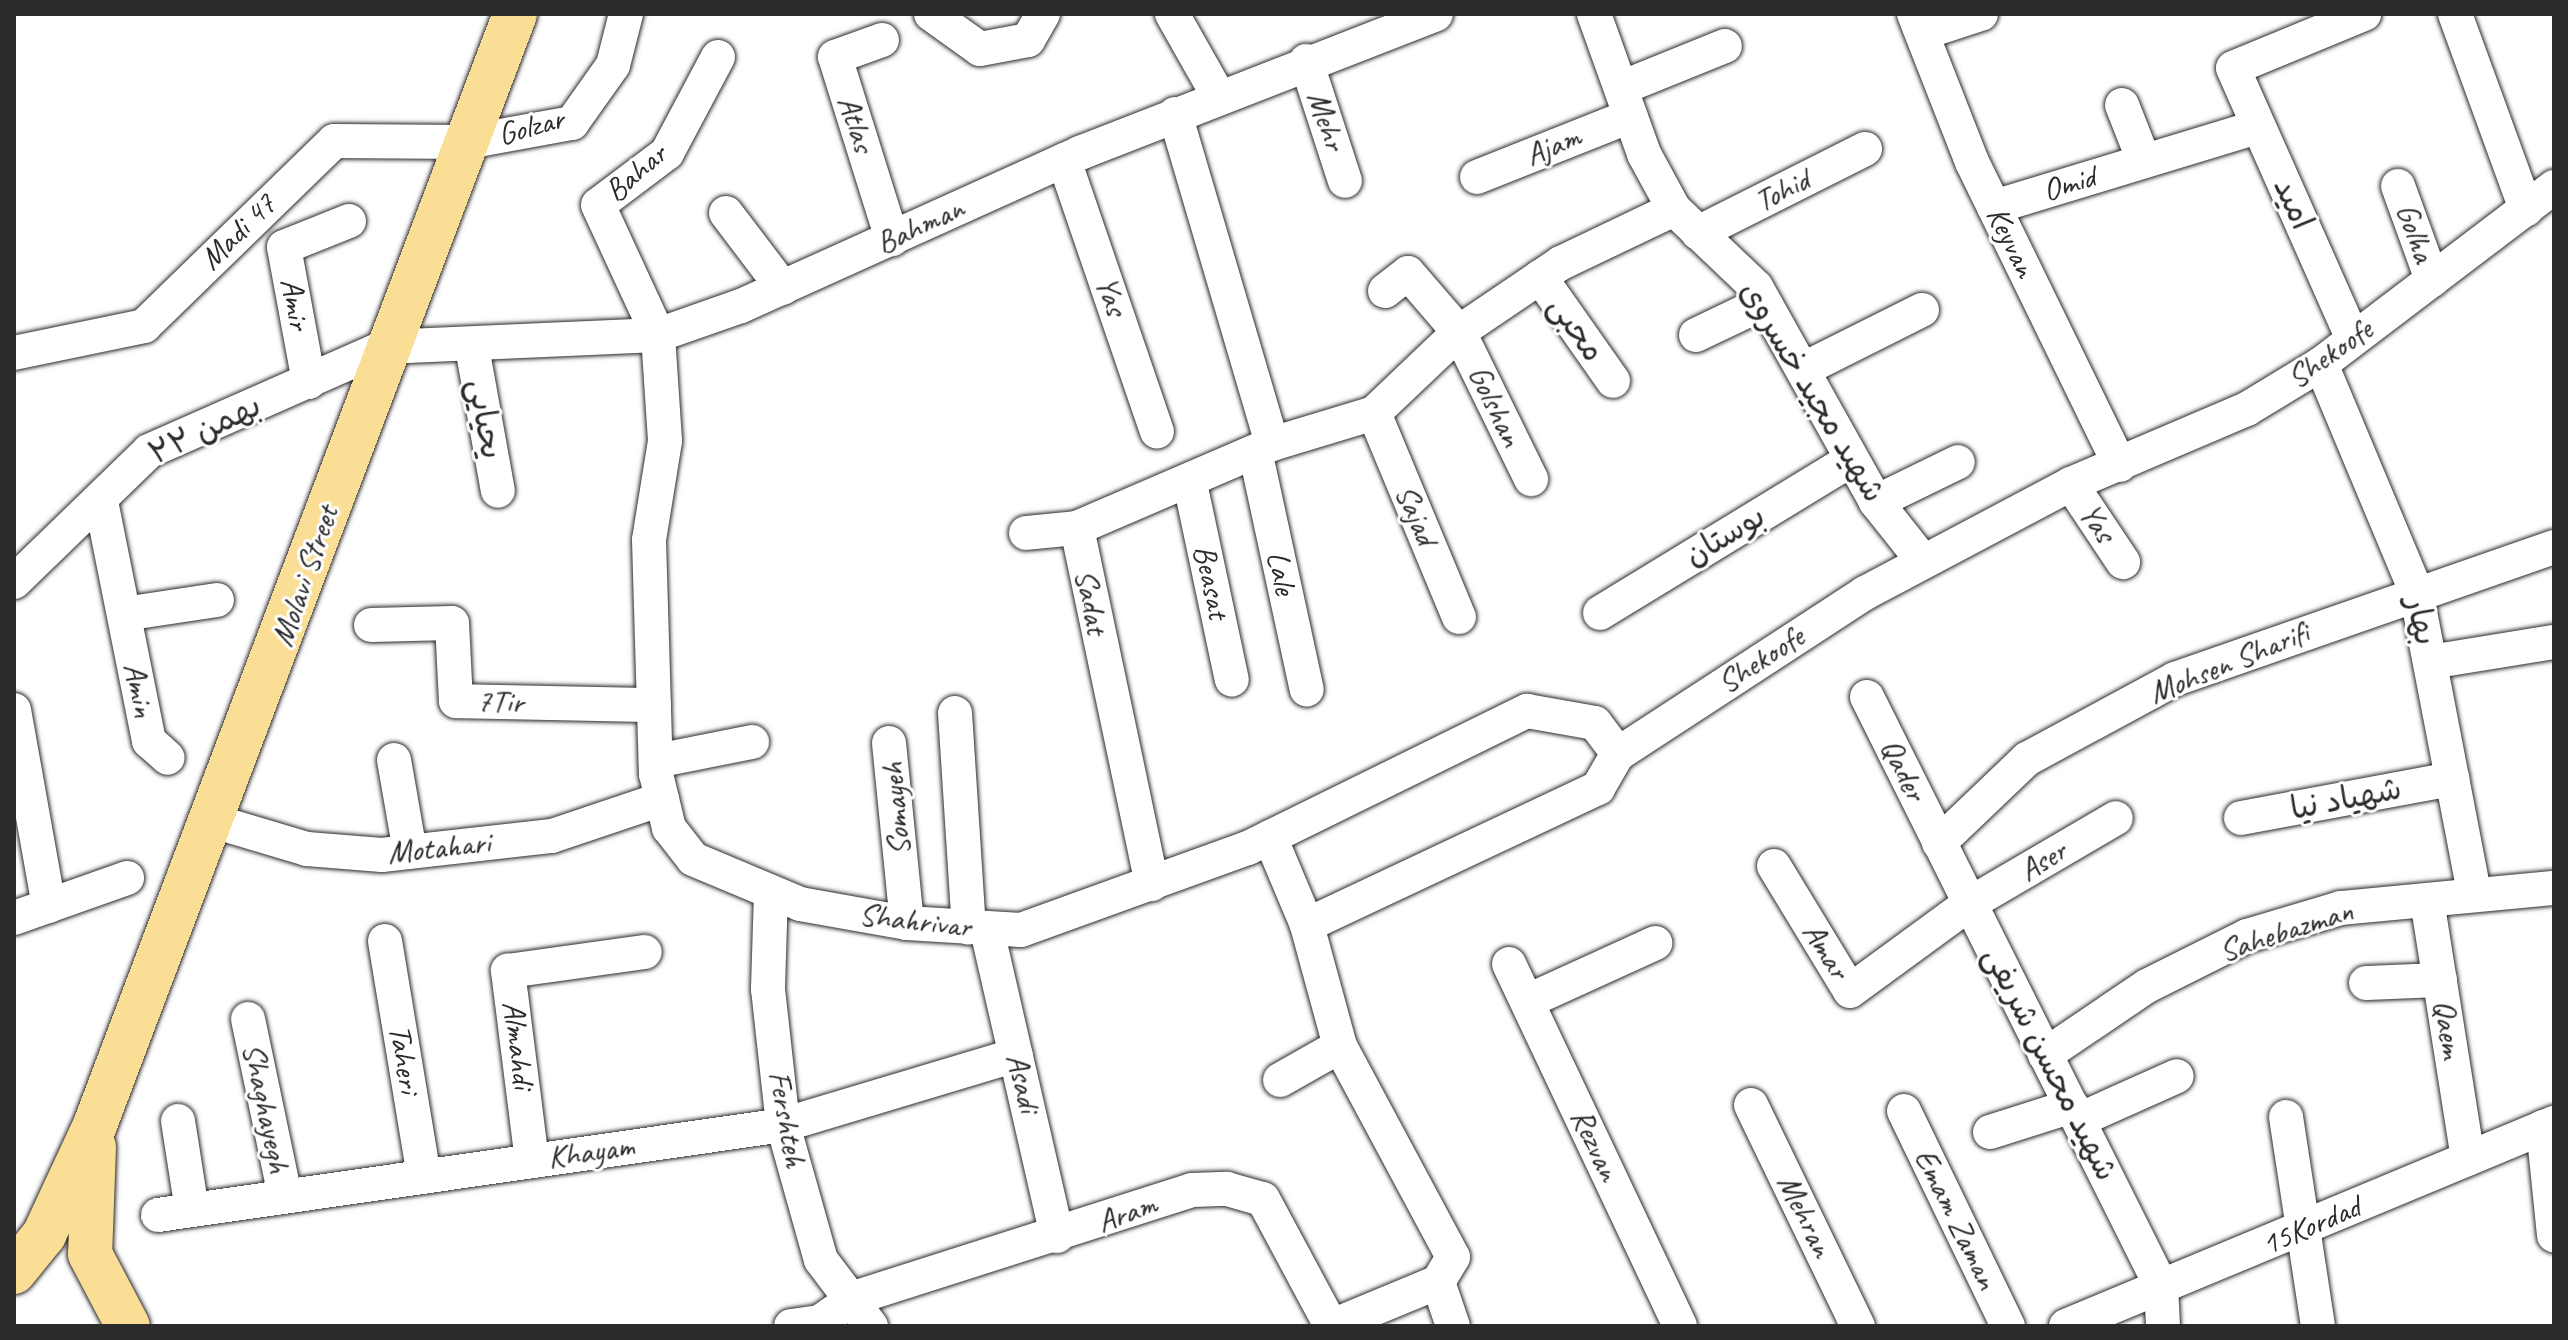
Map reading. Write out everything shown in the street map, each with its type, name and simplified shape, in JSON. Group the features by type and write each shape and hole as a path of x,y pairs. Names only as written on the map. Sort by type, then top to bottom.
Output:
{"main road":[{"name":"Molavi Street","path":"14,1272 44,1235 95,1125 213,821 385,347 519,18"},
{"name":"Molavi Street","path":"95,1125 90,1254 128,1326"}],"street":[{"name":"Golzar","path":"467,142 572,123 613,65 626,14"},
{"path":"931,14 980,49 1028,40 1043,14"},
{"path":"1172,14 1219,97"},
{"name":"Bahman","path":"385,347 472,347 658,335 783,288 1064,160 1175,114 1306,61 1436,14"},
{"name":"شهید مجید خسروی","path":"1594,14 1625,102 1674,209 1756,287 1876,502 1923,561"},
{"path":"1918,24 1981,14"},
{"name":"امید","path":"2353,339 2233,68 2364,14"},
{"path":"2455,14 2526,209"},
{"name":"Keyvan","path":"1918,24 1994,207 2120,465"},
{"name":"Atlas","path":"882,40 835,57 892,239"},
{"name":"Ajam","path":"1477,177 1625,102 1725,46"},
{"name":"Bahar","path":"658,335 598,205 667,153 718,57"},
{"name":"Mehr","path":"1306,61 1345,181"},
{"path":"2122,105 2144,161"},
{"path":"1175,114 1264,450"},
{"name":"Omid","path":"1994,207 2258,127"},
{"name":"Madi 47","path":"14,353 144,326 334,141 467,142"},
{"name":"Tohid","path":"1698,233 1865,149"},
{"name":"Yas","path":"1064,160 1157,432"},
{"name":"Golha","path":"2398,186 2432,280"},
{"name":"Shekoofe","path":"1307,925 1598,788 1614,773 1618,754 1923,561 2071,484 2247,409 2321,364 2432,280 2467,268 2526,209 2554,187"},
{"name":"Sadat","path":"1152,884 1077,528 1264,450 1374,413 1459,332 1540,277 1674,209"},
{"path":"726,213 783,288"},
{"name":"Amir","path":"309,382 284,247 349,221"},
{"name":"Golshan","path":"1385,291 1408,273 1459,332 1531,479"},
{"name":"محبی","path":"1540,277 1613,381"},
{"path":"1696,335 1763,303"},
{"path":"1804,369 1922,310"},
{"name":"Shahrivar","path":"658,335 665,441 649,540 656,761 669,828 693,859 771,892 907,923 1021,930 1152,884 1270,837 1527,711 1595,723 1618,754"},
{"name":"۲۲ بهمن","path":"14,582 101,501 149,451 385,347"},
{"name":"یحیایی","path":"472,347 498,491"},
{"name":"بهار","path":"2321,364 2416,591 2474,893"},
{"name":"Sajad","path":"1374,413 1459,617"},
{"name":"Lale","path":"1264,450 1307,690"},
{"name":"بوستان","path":"1600,613 1851,460"},
{"path":"1876,502 1958,462"},
{"name":"Beasat","path":"1190,483 1232,680"},
{"name":"Yas","path":"2071,484 2123,562"},
{"name":"Amin","path":"101,501 149,741 168,758"},
{"path":"1026,533 1077,528"},
{"name":"Mohsen Sharifi","path":"1939,843 2027,759 2175,679 2416,591 2554,547"},
{"path":"124,614 217,600"},
{"name":"7Tir","path":"371,625 452,623 456,701 654,705"},
{"path":"2430,662 2554,642"},
{"name":"Qader","path":"1867,697 1939,843"},
{"path":"14,710 49,906"},
{"path":"955,713 978,929"},
{"path":"656,761 752,742"},
{"name":"Somayeh","path":"889,743 907,923"},
{"path":"394,760 410,852"},
{"name":"شهیاد نیا","path":"2241,818 2452,779"},
{"name":"Motahari","path":"213,821 307,849 410,852 552,836 662,799"},
{"name":"Aser","path":"1969,904 2116,818"},
{"path":"1270,837 1307,925 1340,1046 1453,1257 1438,1282 1332,1326"},
{"name":"شهید محسن شریفی","path":"1939,843 2161,1286"},
{"name":"Amar","path":"1774,866 1850,991 1969,904"},
{"path":"14,918 127,878"},
{"name":"Sahebazman","path":"2045,1055 2147,986 2247,936 2341,908 2474,893 2554,888"},
{"name":"Fershteh","path":"771,892 768,989 783,1125 821,1260 862,1312"},
{"name":"Qaem","path":"2427,900 2468,1159"},
{"name":"Asadi","path":"978,929 1016,1055 1057,1236"},
{"name":"Taheri","path":"385,941 424,1177"},
{"path":"1528,1001 1655,943"},
{"name":"Almahdi","path":"532,1161 508,971 645,952"},
{"name":"Rezvan","path":"1509,964 1680,1326"},
{"path":"2366,983 2440,980"},
{"name":"Shaghayegh","path":"248,1019 285,1196"},
{"path":"1280,1080 1340,1046"},
{"name":"Khayam","path":"158,1215 783,1125 1016,1055"},
{"path":"1990,1132 2075,1113 2177,1076"},
{"name":"Mehran","path":"1751,1105 1858,1326"},
{"name":"Emam Zaman","path":"1904,1111 2008,1326"},
{"path":"2286,1117 2318,1326"},
{"path":"178,1121 192,1210"},
{"path":"2548,1125 2554,1235"},
{"name":"15Kordad","path":"2066,1326 2305,1230 2548,1125"},
{"name":"Aram","path":"791,1326 862,1312 1057,1236 1192,1190 1227,1189 1263,1199 1332,1326"},
{"path":"1438,1282 1453,1326"},
{"path":"2161,1286 2163,1326"}]}
